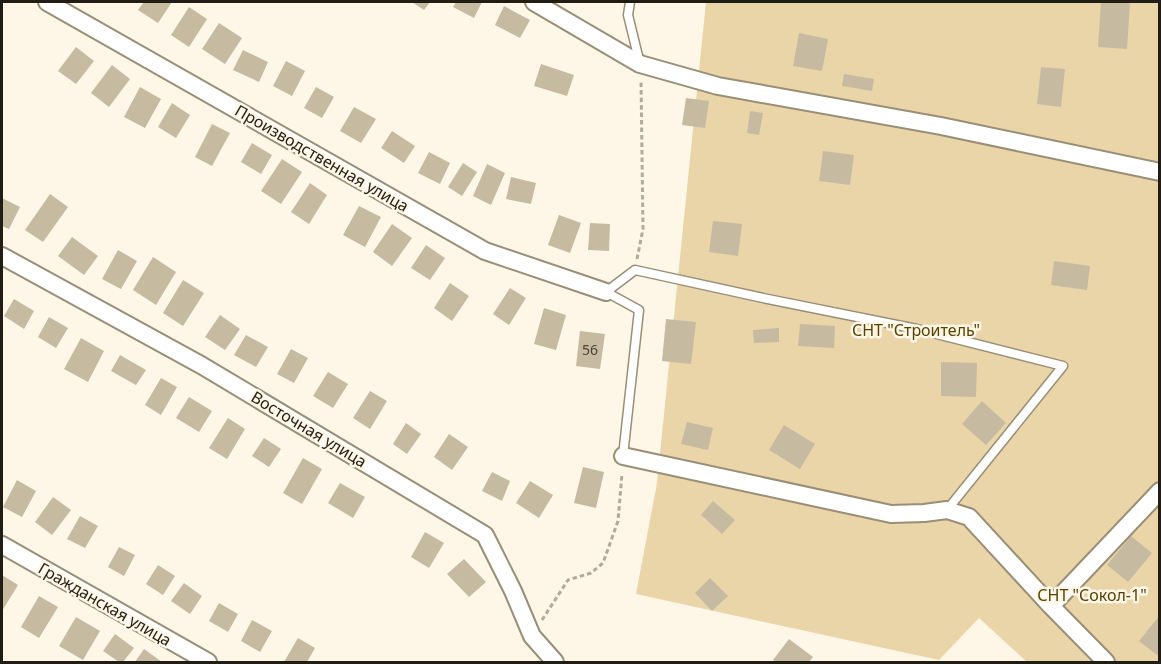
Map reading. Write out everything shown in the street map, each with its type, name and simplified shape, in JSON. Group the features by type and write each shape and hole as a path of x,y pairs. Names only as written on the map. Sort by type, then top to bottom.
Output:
{"street":[{"name":"Производственная улица","path":"47,2 485,251 606,292"},
{"path":"534,2 640,64 718,86 941,126 1160,172"},
{"name":"Восточная улица","path":"2,256 201,365 485,535 532,636 555,663"},
{"path":"623,456 891,514 947,510 969,517 1106,663"},
{"path":"1052,606 1160,491"},
{"name":"Гражданская улица","path":"2,544 208,663"}],"lane":[{"path":"630,2 628,15 640,64"},
{"path":"623,456 639,310 606,292 635,270 917,329 1063,366 947,510"}],"path":[{"path":"635,270 644,229 640,64"},
{"path":"532,636 568,580 591,573 603,563 618,521 623,456"}],"green space":[{"name":"СНТ \"Строитель\"","path":"706,2 1159,2 1159,662 1027,662 979,618 939,660 636,594 657,483"}],"building":[{"path":"144,2 172,2 158,23 138,10"},
{"path":"412,2 430,2 424,10"},
{"path":"456,2 482,2 474,18 453,7"},
{"path":"1101,2 1130,2 1127,49 1098,47"},
{"path":"504,6 530,20 520,38 495,25"},
{"path":"189,7 207,19 189,47 171,35"},
{"path":"219,23 242,38 225,64 202,49"},
{"path":"799,33 828,39 822,71 793,66"},
{"path":"76,47 94,61 76,84 58,71"},
{"path":"243,50 268,62 259,82 233,70"},
{"path":"286,61 305,71 292,96 273,86"},
{"path":"541,64 574,75 567,96 534,86"},
{"path":"112,65 130,79 109,107 91,93"},
{"path":"1041,67 1065,69 1061,107 1037,104"},
{"path":"844,74 874,79 872,91 842,86"},
{"path":"140,87 161,99 145,128 124,117"},
{"path":"316,87 334,97 322,118 304,108"},
{"path":"686,98 709,101 705,128 682,125"},
{"path":"172,103 190,115 176,138 158,127"},
{"path":"354,107 376,119 361,143 340,131"},
{"path":"750,111 763,113 759,135 747,133"},
{"path":"212,124 230,133 212,166 195,157"},
{"path":"392,131 415,146 404,163 381,148"},
{"path":"252,143 272,155 261,174 241,162"},
{"path":"823,151 854,155 850,185 819,181"},
{"path":"429,152 450,163 440,184 418,173"},
{"path":"282,159 302,172 281,204 261,191"},
{"path":"463,163 477,172 462,196 448,187"},
{"path":"487,164 505,173 491,205 473,196"},
{"path":"511,177 536,183 531,204 506,199"},
{"path":"310,183 327,195 309,224 291,212"},
{"path":"50,194 68,207 43,242 25,230"},
{"path":"2,198 20,207 9,229 2,226"},
{"path":"359,206 381,217 365,247 343,235"},
{"path":"559,215 581,223 570,253 548,245"},
{"path":"713,221 742,224 738,256 709,252"},
{"path":"590,223 610,224 609,251 588,250"},
{"path":"392,224 412,238 392,266 373,252"},
{"path":"72,237 98,256 84,275 58,256"},
{"path":"426,245 445,258 430,280 411,268"},
{"path":"118,250 137,261 121,289 102,279"},
{"path":"153,257 176,272 156,305 133,290"},
{"path":"1054,261 1090,266 1087,290 1051,285"},
{"path":"183,280 204,293 183,326 163,313"},
{"path":"450,283 469,296 452,321 434,308"},
{"path":"510,288 526,298 509,325 493,314"},
{"path":"14,299 34,311 24,329 4,316"},
{"path":"544,308 566,315 556,350 534,344"},
{"path":"220,315 240,329 225,350 205,337"},
{"path":"49,317 68,328 56,348 38,337"},
{"path":"666,319 696,322 691,364 662,361"},
{"path":"800,324 835,326 834,348 798,346"},
{"path":"779,328 779,342 754,343 753,330"},
{"path":"580,331 605,334 600,369 576,366"},
{"path":"246,335 268,347 256,367 234,355"},
{"path":"81,338 104,351 88,382 64,369"},
{"path":"291,349 308,358 294,383 277,374"},
{"path":"120,355 146,370 136,385 111,371"},
{"path":"941,362 977,363 976,397 941,396"},
{"path":"328,372 348,384 333,408 313,396"},
{"path":"161,378 177,387 161,415 145,405"},
{"path":"370,391 387,401 370,429 353,418"},
{"path":"189,397 212,411 199,432 176,418"},
{"path":"982,401 1006,423 986,445 962,424"},
{"path":"228,418 245,429 227,459 209,448"},
{"path":"687,422 713,428 708,450 681,444"},
{"path":"406,423 421,434 407,454 393,444"},
{"path":"784,425 815,444 800,469 769,450"},
{"path":"449,434 468,447 452,470 434,457"},
{"path":"264,438 281,449 269,467 252,456"},
{"path":"303,458 322,469 302,504 283,493"},
{"path":"583,467 604,472 596,508 574,503"},
{"path":"492,472 510,481 502,501 482,491"},
{"path":"17,480 36,491 22,517 3,507"},
{"path":"530,481 553,495 539,518 516,503"},
{"path":"340,483 365,497 353,518 328,503"},
{"path":"53,497 71,510 52,535 35,522"},
{"path":"713,501 735,520 722,534 701,515"},
{"path":"80,516 98,526 85,548 67,539"},
{"path":"425,532 444,543 429,568 411,557"},
{"path":"1131,536 1152,553 1128,582 1107,565"},
{"path":"119,547 135,555 124,576 108,567"},
{"path":"464,559 486,582 469,597 447,574"},
{"path":"158,565 175,576 163,595 146,584"},
{"path":"2,575 18,585 2,611"},
{"path":"710,578 728,596 712,611 695,593"},
{"path":"184,583 202,596 190,614 171,601"},
{"path":"39,596 58,607 39,638 21,627"},
{"path":"219,603 238,614 228,632 209,621"},
{"path":"1160,615 1160,652 1157,655 1139,641"},
{"path":"76,617 100,631 83,660 59,646"},
{"path":"252,620 272,631 260,652 241,641"},
{"path":"115,634 134,648 123,662 119,662 103,651"},
{"path":"298,638 315,648 307,662 284,662"},
{"path":"789,639 813,657 809,662 776,662 773,660"},
{"path":"144,649 162,662 135,662"}],"park label":[{"name":"СНТ \"Сокол-1\"","path":"1092,595"}]}
